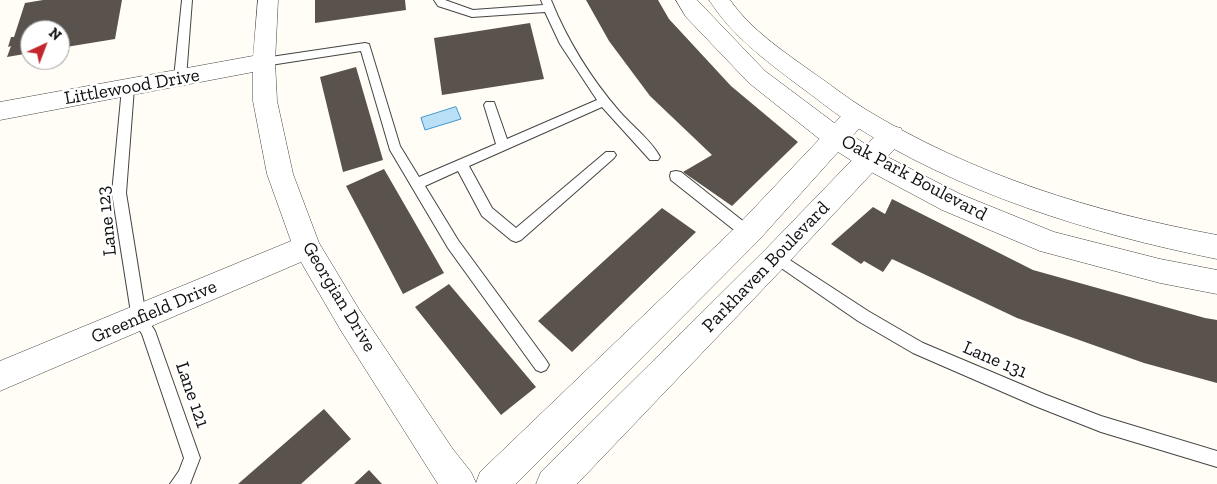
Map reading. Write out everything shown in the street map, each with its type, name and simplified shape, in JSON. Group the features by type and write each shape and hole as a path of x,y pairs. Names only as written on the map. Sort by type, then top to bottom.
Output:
{"street":[{"name":"Georgian Drive","path":"268,0 264,62 265,101 280,174 306,247 408,411 440,460 459,484"},
{"name":"Oak Park Boulevard","path":"686,0 694,12 757,77 836,138 869,159 951,202 1050,243 1160,271 1217,282"},
{"name":"Oak Park Boulevard","path":"719,0 728,15 762,47 856,116 966,172 1058,208 1142,232 1217,247"},
{"name":"Littlewood Drive","path":"0,111 264,62"},
{"name":"Parkhaven Boulevard","path":"492,484 748,233 856,116"},
{"name":"Parkhaven Boulevard","path":"553,484 776,258 892,135"},
{"name":"Greenfield Drive","path":"0,376 306,247"},
{"path":"603,375 639,397"}],"lane":[{"path":"180,78 187,0"},
{"path":"438,0 442,4 472,14 547,4 569,50 603,102 654,157"},
{"path":"264,62 365,47 394,147 453,244 541,365"},
{"name":"Lane 123","path":"128,88 119,193 139,319"},
{"path":"416,184 603,102"},
{"path":"490,104 502,146"},
{"path":"461,164 487,212 516,236 610,155"},
{"path":"676,176 748,233"},
{"name":"Lane 131","path":"776,258 863,316 918,348 991,380 1101,424 1217,459"},
{"name":"Lane 121","path":"139,319 148,331 192,458 186,476 179,484"}],"water":[{"path":"456,107 461,119 425,130 421,118"}],"building":[{"path":"43,0 122,0 115,39 70,46 70,20 20,20 20,55 7,57 11,46 8,47 11,37 14,37 25,3"},
{"path":"315,0 405,0 406,10 315,23"},
{"path":"586,0 658,0 669,19 731,86 798,142 732,206 683,172 712,155 650,96 609,41"},
{"path":"530,23 544,79 442,95 434,38"},
{"path":"356,67 383,160 343,172 320,77"},
{"path":"384,169 444,273 403,294 346,186"},
{"path":"892,199 1033,270 1217,320 1217,383 1144,363 1017,318 892,259 883,272 864,261 861,264 831,244 873,207 885,214"},
{"path":"662,208 696,232 572,352 538,321"},
{"path":"449,284 536,387 501,415 415,307"},
{"path":"324,409 351,439 301,484 238,484"},
{"path":"369,470 382,484 354,484"}]}
